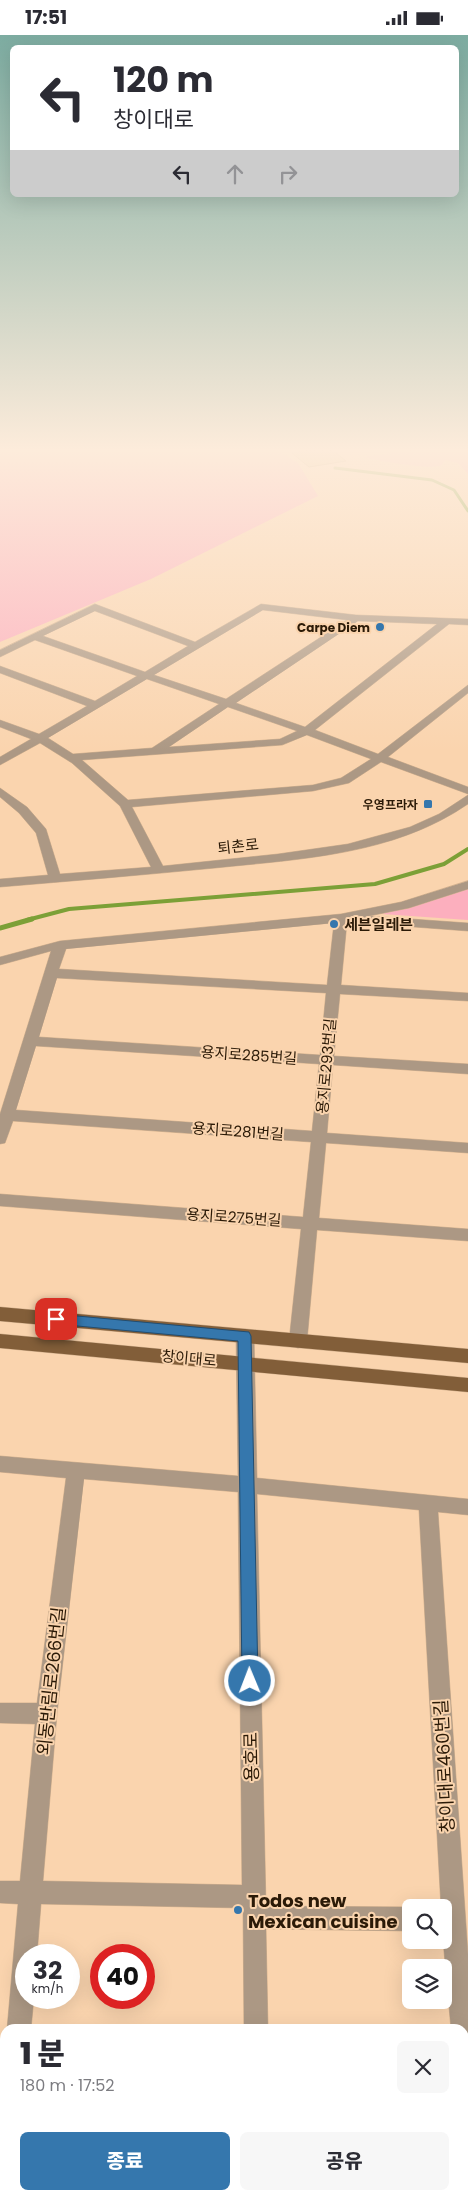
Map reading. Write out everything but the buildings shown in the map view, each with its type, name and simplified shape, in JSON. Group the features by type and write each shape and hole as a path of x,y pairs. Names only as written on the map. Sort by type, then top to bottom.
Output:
{"main road":[{"name":"창이대로","path":"0,1314 468,1356"},
{"name":"창이대로","path":"0,1341 468,1385"}],"street":[{"path":"0,654 95,607 196,646"},
{"path":"0,762 261,607 356,618 468,622"},
{"path":"156,751 356,618"},
{"path":"70,758 282,742 307,731 447,621"},
{"path":"35,637 307,731 468,791"},
{"path":"0,669 96,705"},
{"path":"126,804 313,787 346,781 380,758 468,688"},
{"path":"0,723 40,738 70,758 126,804 159,870"},
{"path":"0,791 23,810 42,832 55,878"},
{"name":"퇴촌로","path":"0,883 159,870 316,854 367,843 421,827 468,799"},
{"path":"0,961 60,945 341,918 404,905 468,885"},
{"path":"341,918 468,927"},
{"name":"용지로293번길","path":"298,1341 341,918"},
{"path":"0,1139 60,945"},
{"path":"52,973 468,997"},
{"name":"용지로285번길","path":"30,1041 468,1069"},
{"name":"용지로281번길","path":"7,1115 468,1148"},
{"name":"용지로275번길","path":"0,1200 468,1235"},
{"name":"용호로","path":"245,1336 256,2024"},
{"path":"0,1464 247,1485 468,1507"},
{"name":"외동반림로266번길","path":"19,2024 46,1714 76,1471"},
{"name":"창이대로460번길","path":"428,1503 463,2024"},
{"path":"0,1713 46,1714"},
{"path":"0,1892 254,1907 402,1918"}],"shaded area":[{"path":"0,549 211,549 151,579 0,642"},
{"path":"468,888 468,920 382,914"}],"waterway":[{"path":"27,920 69,909 375,884 444,864 468,849"},
{"path":"0,928 32,919"}],"place":[{"name":"Carpe Diem","path":"380,627"},
{"name":"우영프라자","path":"428,804"},
{"name":"세븐일레븐","path":"334,924"},
{"name":"Todos new Mexican cuisine","path":"238,1910"}],"route":[{"path":"56,1319 245,1336 250,1681"}]}
